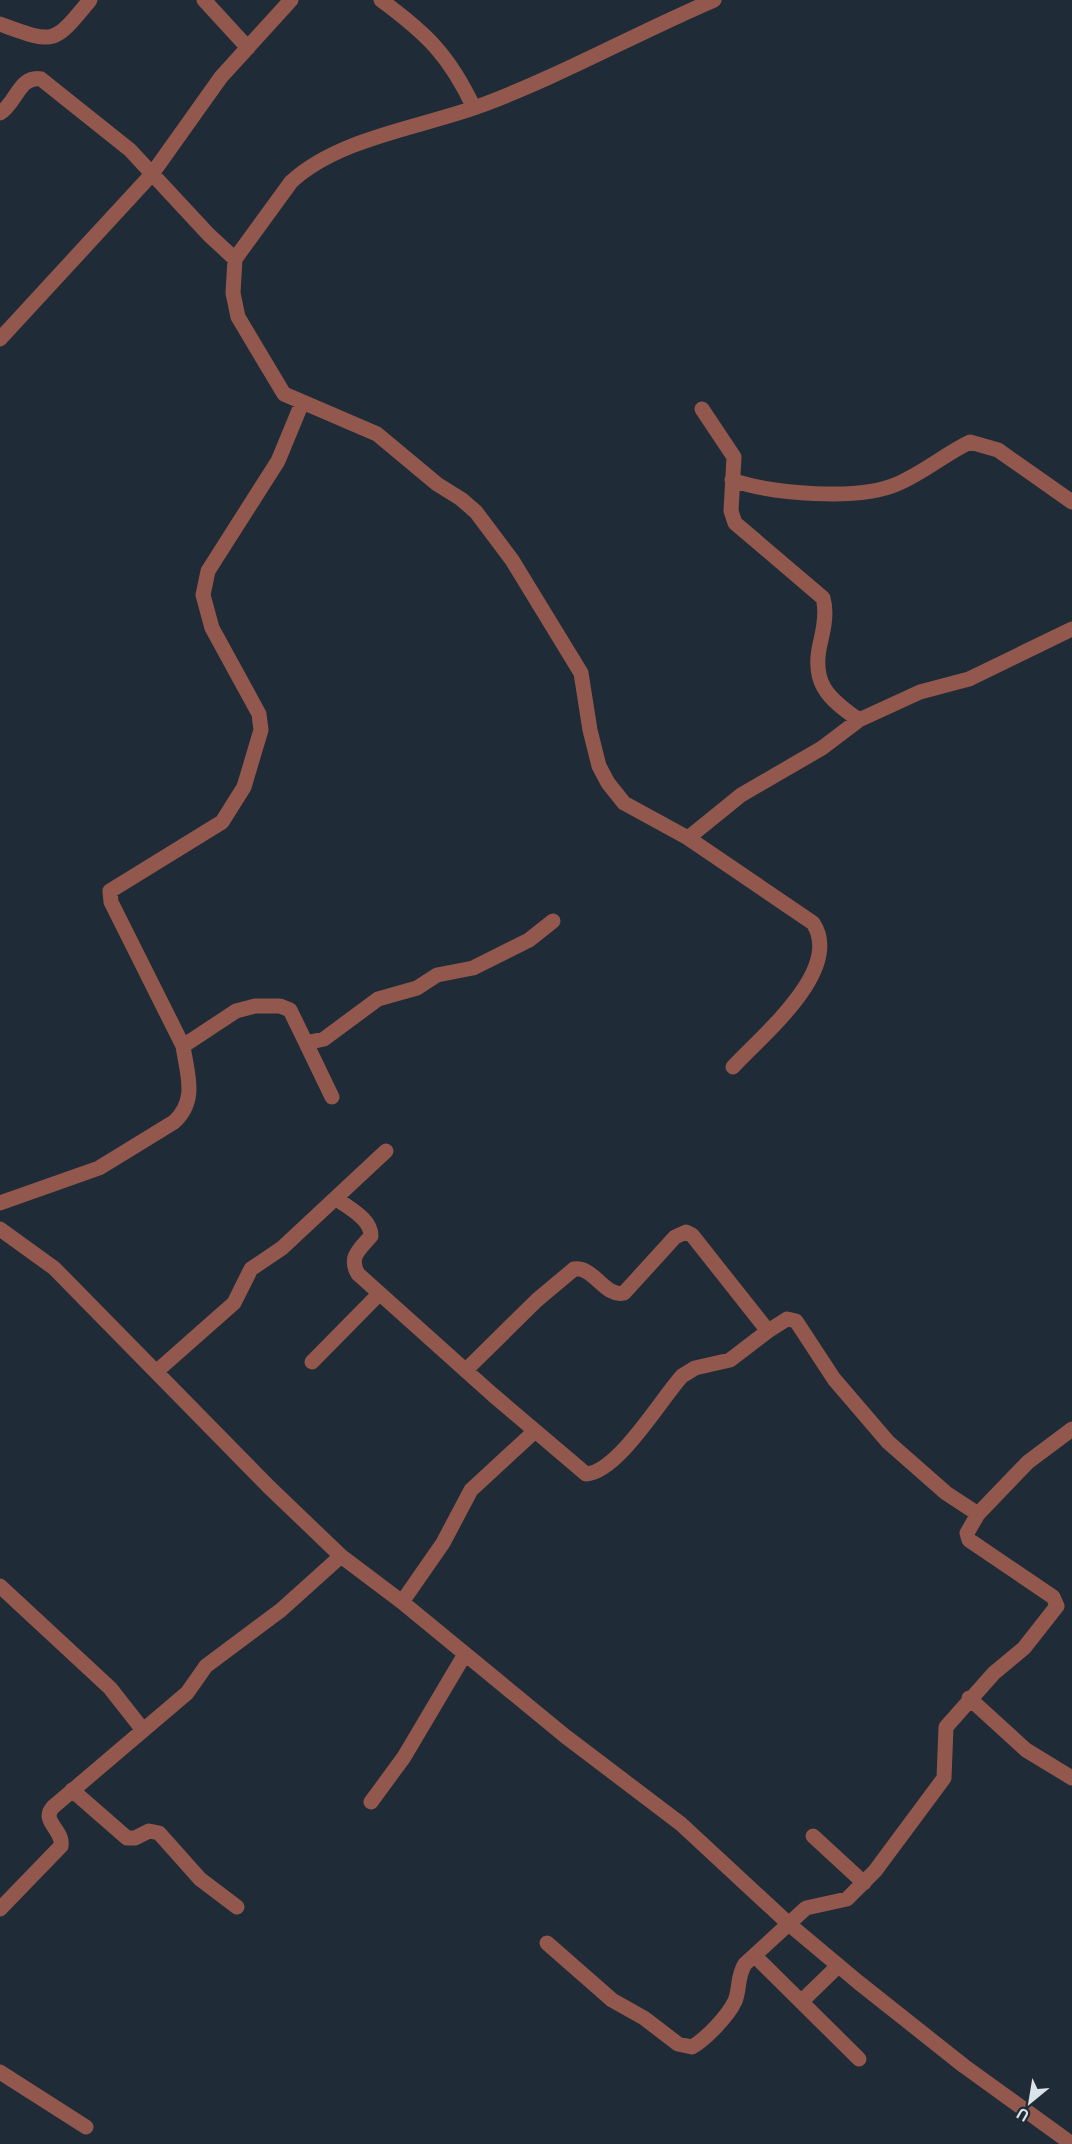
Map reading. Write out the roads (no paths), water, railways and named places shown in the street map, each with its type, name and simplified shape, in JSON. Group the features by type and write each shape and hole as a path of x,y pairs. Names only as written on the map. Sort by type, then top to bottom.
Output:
{"street":[{"path":"0,24 36,36 55,37 63,33 90,0"},
{"path":"204,0 248,48"},
{"path":"0,339 152,174 221,77 291,0"},
{"path":"381,0 428,36 459,76 474,108"},
{"path":"714,0 559,74 474,108 365,141 302,172 291,182 235,259 233,293 238,317 278,388 290,399 376,434 437,484 461,499 476,512 512,560 581,673 590,730 599,766 608,783 624,803 688,838 813,923 817,930 818,955 810,981 733,1067"},
{"path":"0,113 25,82 33,78 41,79 130,150 235,259"},
{"path":"0,1203 99,1168 174,1122 187,1106 189,1096 183,1046 109,896 113,888 222,822 244,787 261,730 259,714 212,628 203,595 208,571 278,460 308,405"},
{"path":"702,409 734,457 731,512 735,523 823,598 825,606 818,671 824,689 833,702 859,720"},
{"path":"732,480 775,491 867,493 900,483 970,442 998,450 1072,502"},
{"path":"688,838 741,795 822,748 859,720 921,692 969,679 1072,629"},
{"path":"306,1042 324,1040 378,999 417,988 437,975 473,968 529,940 553,921"},
{"path":"183,1046 236,1011 255,1006 280,1006 290,1010 332,1097"},
{"path":"157,1371 234,1303 252,1269 282,1248 386,1151"},
{"path":"337,1199 367,1222 370,1229 370,1236 354,1255 354,1266 379,1294 578,1470 592,1473 617,1455 682,1376 695,1368 730,1360 787,1319 796,1321 834,1378 888,1442 946,1493 978,1514"},
{"path":"0,1229 54,1268 269,1487 341,1556 402,1602 565,1736 681,1824 838,1966 964,2066 1072,2144"},
{"path":"466,1370 537,1300 574,1269 585,1270 620,1294 627,1291 675,1237 686,1232 692,1235 768,1331"},
{"path":"312,1362 379,1294"},
{"path":"547,1943 605,1995 687,2048 698,2044 730,2008 735,2000 742,1969 806,1908 847,1899 864,1883 944,1778 946,1727 969,1698 1024,1648 1058,1603 1053,1597 969,1540 967,1533 978,1514 1028,1462 1072,1429"},
{"path":"402,1602 443,1543 471,1490 535,1431"},
{"path":"0,1909 61,1846 61,1837 48,1815 72,1790 187,1693 206,1666 280,1610 341,1556"},
{"path":"0,1586 110,1688 143,1730"},
{"path":"371,1802 404,1756 465,1654"},
{"path":"969,1698 1026,1750 1072,1778"},
{"path":"72,1790 127,1838 135,1838 149,1831 159,1833 200,1879 237,1907"},
{"path":"813,1836 864,1883"},
{"path":"756,1956 859,2060"},
{"path":"802,2001 838,1966"},
{"path":"0,2072 86,2127"}]}
